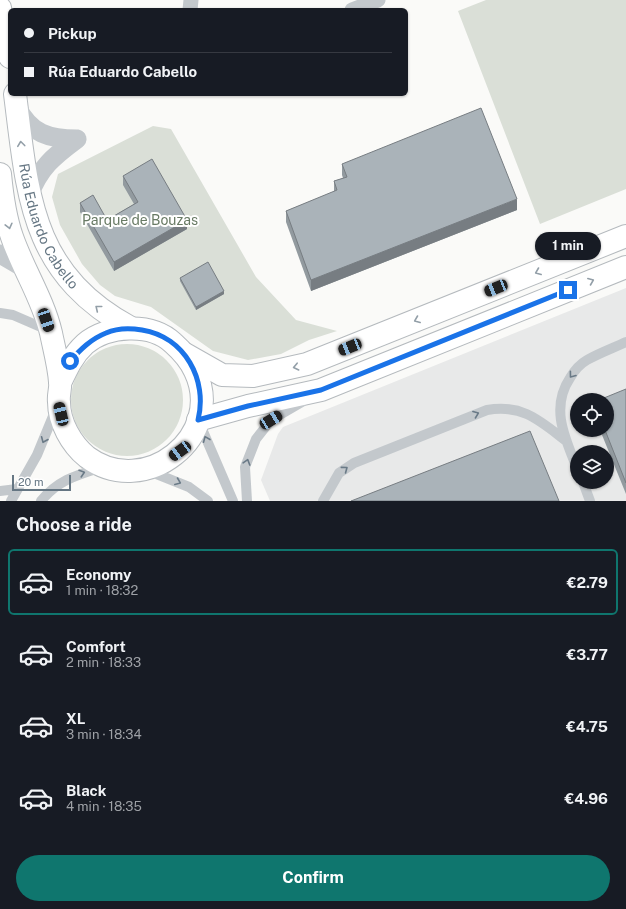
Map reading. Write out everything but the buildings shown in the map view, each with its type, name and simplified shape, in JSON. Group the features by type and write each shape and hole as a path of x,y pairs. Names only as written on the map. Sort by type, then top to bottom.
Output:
{"main road":[{"path":"0,8 8,47"},
{"name":"Rúa Eduardo Cabello","path":"16,101 29,196 41,234 51,254 64,273 90,301 108,316 131,328"},
{"name":"Rúa Eduardo Cabello","path":"0,174 2,199 11,235 24,268 39,298 50,331 60,393"},
{"path":"185,354 196,372 201,392 198,420 191,437 180,451 165,462 146,469 125,471 104,466 87,456 72,442 63,424 60,393 70,361 86,344 107,332 131,328 151,332 170,340 185,354 222,375 253,376 307,364 626,236"},
{"path":"198,420 248,406 321,390 626,267"}],"street":[{"path":"357,8 378,0"},
{"path":"16,101 26,122 43,134 56,139 78,139 54,157 42,170 34,181 29,196"},
{"path":"0,254 24,268"}],"lane":[{"path":"0,313 13,315 50,331"},
{"path":"570,450 559,419 559,410 565,384 573,372 585,361 626,342"},
{"path":"247,501 245,467 256,439 271,420 321,390"},
{"path":"11,501 37,455 60,393"},
{"path":"323,501 339,473 354,463 487,410 500,408 522,412 540,419 566,440"},
{"path":"198,420 233,501"},
{"path":"41,501 48,492 67,478 104,466"},
{"path":"146,469 189,487 208,501"},
{"path":"0,490 17,489"},
{"path":"586,489 590,501"}],"shaded area":[{"path":"626,288 626,501 270,501 261,480 278,434 283,427"}],"green space":[{"path":"486,0 626,0 626,189 540,224 458,11"},
{"name":"Parque de Bouzas","path":"153,126 171,129 256,277 296,320 337,331 309,340 281,354 248,360 213,351 151,307 115,296 100,285 82,264 60,225 52,197 58,174"},
{"path":"127,344 149,348 167,360 179,378 183,400 179,422 167,440 149,452 127,456 105,452 87,440 75,422 71,400 75,378 87,360 105,348"}],"route":[{"path":"70,361 86,344 107,332 131,328 151,332 170,340 185,354 196,372 201,392 200,413 198,420 248,406 321,390 568,290"}]}
